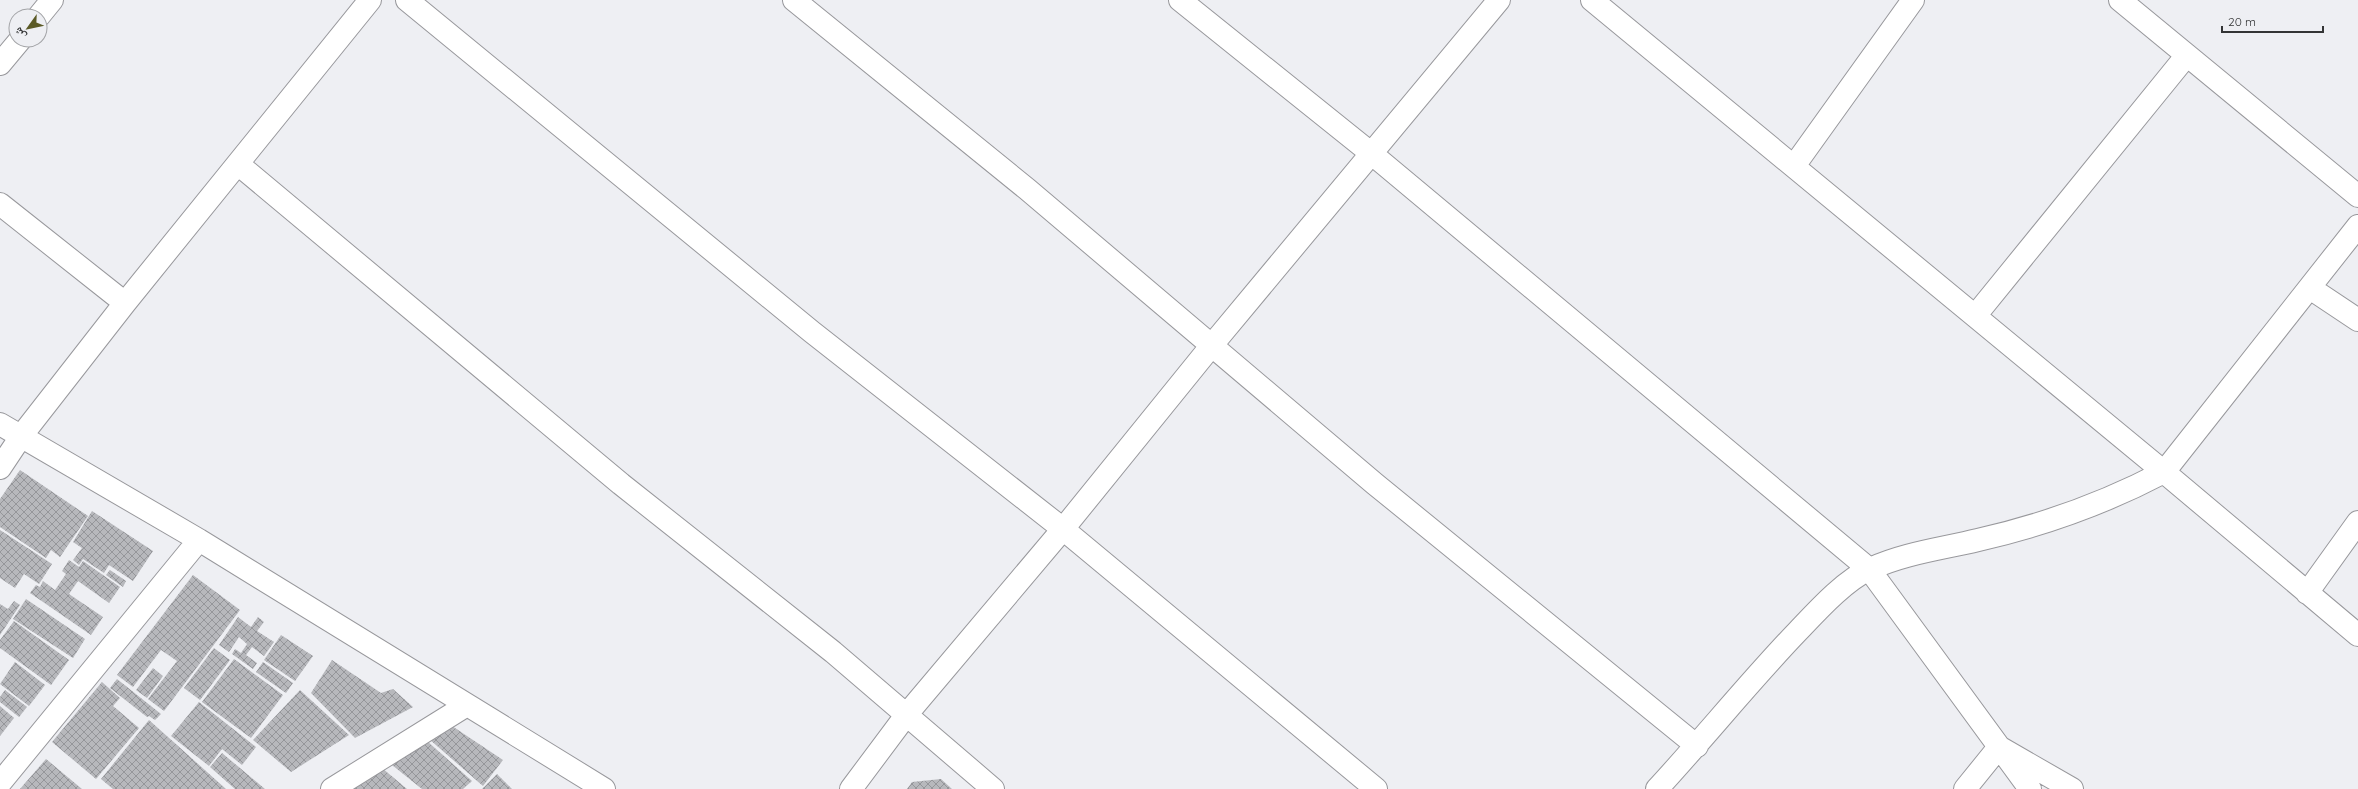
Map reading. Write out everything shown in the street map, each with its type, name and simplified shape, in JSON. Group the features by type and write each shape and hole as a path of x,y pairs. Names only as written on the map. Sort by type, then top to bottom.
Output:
{"street":[{"path":"46,8 52,0"},
{"path":"0,468 22,436 125,303 370,0"},
{"path":"408,0 812,332 1063,529 1376,789"},
{"path":"794,0 1027,189 1375,484 1697,746"},
{"path":"1180,0 1372,154 1869,569 2030,789"},
{"path":"851,789 907,714 1063,529 1212,345 1499,0"},
{"path":"1794,166 1913,0"},
{"path":"2120,0 2358,196"},
{"path":"1602,3 1794,166 2164,472 2358,635"},
{"path":"0,64 13,48"},
{"path":"1975,316 2188,55"},
{"path":"238,164 621,484 833,652 993,789"},
{"path":"0,204 125,303"},
{"path":"1657,789 1697,746 1766,665 1829,599 1869,569 1908,554 1977,541 2046,523 2122,494 2164,472 2358,226"},
{"path":"2310,288 2358,320"},
{"path":"0,424 199,540 604,789"},
{"path":"2307,593 2358,522"},
{"path":"0,782 199,540"},
{"path":"332,789 467,705"},
{"path":"1965,789 1999,747"},
{"path":"1999,747 2072,789"}],"building":[{"path":"20,470 88,516 60,557 51,550 46,558 0,527 0,499"},
{"path":"92,511 153,551 133,581 109,565 104,573 83,559 79,565 73,560 82,548 73,542"},
{"path":"0,530 52,564 39,584 24,574 15,588 0,578"},
{"path":"69,560 79,567 83,561 120,587 109,603 78,581 69,594 103,617 91,635 30,593 36,585 40,587 43,581 55,590 66,574 62,571"},
{"path":"110,570 126,581 123,587 106,575"},
{"path":"193,575 240,610 164,711 148,699 177,661 161,650 133,687 117,675"},
{"path":"26,599 85,639 73,658 13,619"},
{"path":"14,601 20,605 0,635 0,604 8,609"},
{"path":"238,617 251,627 258,617 264,622 257,631 274,642 264,656 252,647 246,655 257,663 253,669 232,654 235,649 241,653 247,644 239,637 229,652 219,645"},
{"path":"14,621 69,660 51,685 0,648 0,640"},
{"path":"281,635 313,656 295,681 264,660"},
{"path":"214,648 230,660 200,700 184,688"},
{"path":"234,659 283,695 251,738 202,702"},
{"path":"332,660 381,693 393,689 413,707 355,738 311,693"},
{"path":"15,662 45,685 29,706 0,684"},
{"path":"263,662 293,683 286,693 256,672"},
{"path":"153,668 163,676 147,698 136,690"},
{"path":"117,679 161,714 155,720 149,716 147,717 110,688"},
{"path":"102,682 120,698 113,706 139,728 96,779 52,742"},
{"path":"5,690 27,707 19,717 0,702 0,697"},
{"path":"300,690 349,735 291,772 253,740"},
{"path":"199,702 256,747 242,765 222,749 209,766 171,736"},
{"path":"0,706 14,718 0,736"},
{"path":"149,720 226,789 113,789 101,779"},
{"path":"452,726 503,760 483,786 429,739"},
{"path":"427,741 472,781 463,789 422,789 392,765"},
{"path":"222,753 265,789 235,789 210,767"},
{"path":"46,759 82,789 20,789"},
{"path":"382,768 407,789 349,789"},
{"path":"497,774 512,789 482,789"},
{"path":"941,779 952,789 907,789 912,782"}]}
